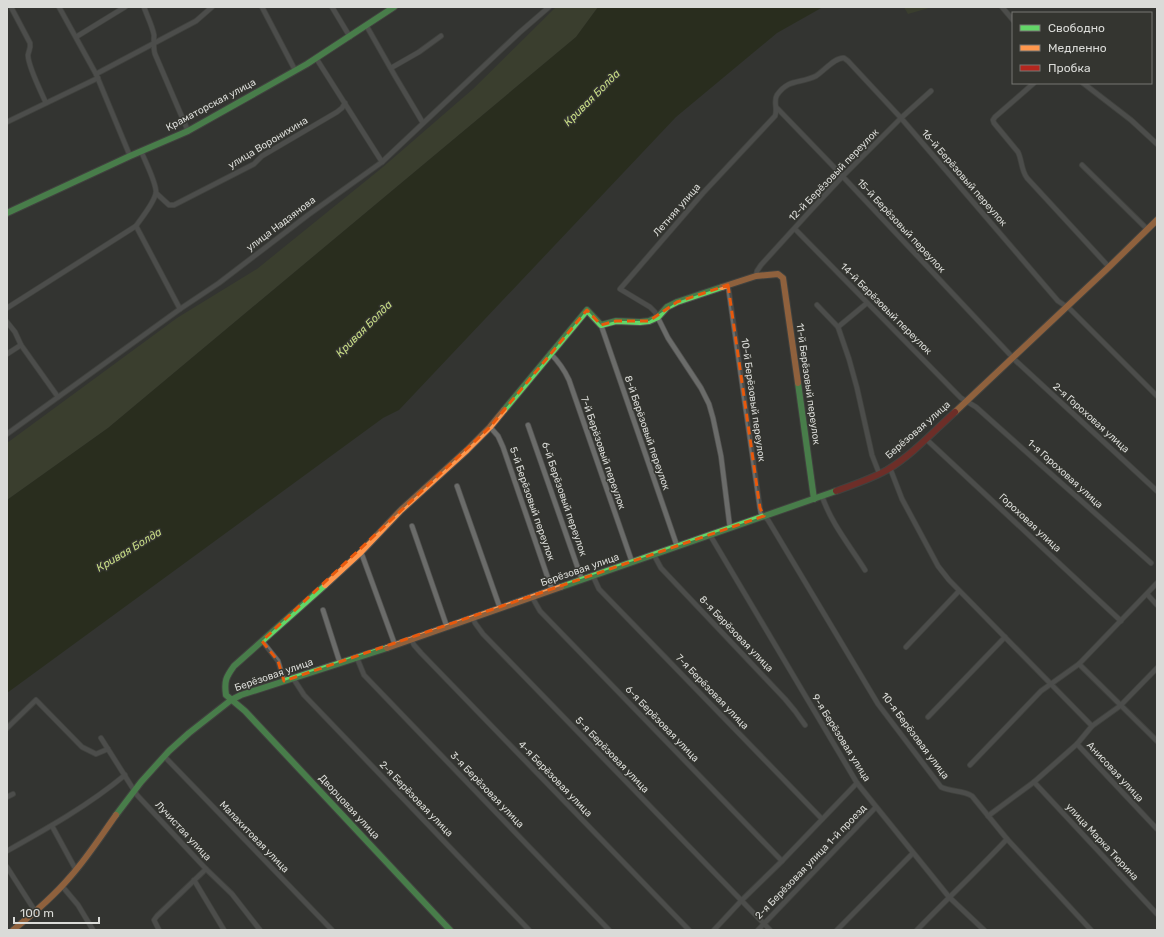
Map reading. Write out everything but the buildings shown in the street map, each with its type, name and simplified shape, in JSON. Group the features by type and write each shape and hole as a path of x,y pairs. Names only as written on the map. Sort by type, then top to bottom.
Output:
{"street":[{"path":"11,7 30,43 31,48 28,55 29,61 46,103"},
{"path":"59,7 97,76 130,156"},
{"path":"76,37 125,7"},
{"path":"144,7 154,35 154,54 188,131"},
{"path":"7,122 97,76 196,21 212,7"},
{"path":"262,7 295,70"},
{"path":"332,7 350,37"},
{"name":"Краматорская улица","path":"7,213 188,131 316,58 394,7"},
{"name":"улица Надзянова","path":"7,434 218,283 308,215 382,162 519,33 549,7"},
{"path":"1002,7 1012,19"},
{"path":"366,25 423,123"},
{"path":"391,68 419,52 441,36"},
{"path":"316,58 382,162"},
{"name":"16-й Берёзовый переулок","path":"777,108 776,97 789,84 808,79 821,73 838,58 844,58 848,61 901,118 1058,301 1070,309 1157,396"},
{"path":"1033,84 995,116 994,123 1018,152 1026,178 1109,267"},
{"path":"1084,84 1130,120 1157,144"},
{"name":"12-й Берёзовый переулок","path":"756,276 757,271 761,266 842,177 901,118 931,91"},
{"name":"улица Воронихина","path":"156,193 169,205 174,205 254,164 262,156 337,112 342,108 344,102"},
{"name":"15-й Берёзовый переулок","path":"777,108 1012,358"},
{"name":"Летняя улица","path":"658,317 650,307 620,289 703,193 775,116 777,113 777,108"},
{"path":"7,308 136,226 153,201 156,193 155,185 141,151"},
{"path":"1082,165 1147,229"},
{"name":"Берёзовая улица","path":"14,930 62,886 76,870 134,791 164,756 231,700 241,695 357,658 474,618 814,499 854,484 890,468 897,464 966,401 1157,220"},
{"path":"136,226 180,309"},
{"name":"14-й Берёзовый переулок","path":"795,229 956,393 966,401"},
{"name":"11-й Берёзовый переулок","path":"756,276 778,274 782,278 814,499"},
{"path":"231,700 226,695 225,688 226,677 234,666 360,552 401,510 490,427 587,310 601,325 623,320 640,322 649,321 658,317 667,307 677,302 756,276"},
{"name":"10-й Берёзовый переулок","path":"728,285 760,508 764,516"},
{"path":"838,327 867,303"},
{"path":"817,305 838,327 849,359 872,455 879,473"},
{"path":"658,317 668,338 701,388 709,404 721,456 730,528"},
{"path":"7,322 15,332 21,345 58,397"},
{"name":"8-й Берёзовый переулок","path":"601,325 677,546"},
{"path":"7,354 21,345"},
{"name":"7-й Берёзовый переулок","path":"550,353 562,366 569,380 632,562"},
{"name":"2-я Гороховая улица","path":"1012,358 1157,491"},
{"name":"1-я Гороховая улица","path":"966,401 976,408 1151,563"},
{"name":"6-й Берёзовый переулок","path":"528,425 582,580"},
{"name":"5-й Берёзовый переулок","path":"490,427 498,436 503,447 552,590"},
{"name":"Гороховая улица","path":"926,438 1121,621"},
{"path":"890,468 902,499 938,566 959,591 1092,726"},
{"path":"457,486 500,608"},
{"path":"822,496 836,526 865,570"},
{"name":"10-я Берёзовая улица","path":"764,516 768,520 878,704 941,787 947,790 967,793 972,796 1007,839 1091,930"},
{"path":"412,526 447,627"},
{"name":"9-я Берёзовая улица","path":"710,535 857,783 948,897 984,930"},
{"path":"360,552 395,645"},
{"name":"8-я Берёзовая улица","path":"654,555 661,568 785,699 795,710 805,725"},
{"name":"7-я Берёзовая улица","path":"593,576 599,589 822,819"},
{"path":"970,765 1041,691 1079,664 1157,583"},
{"path":"906,647 959,591"},
{"path":"1147,594 1157,605"},
{"name":"6-я Берёзовая улица","path":"532,597 540,612 782,861"},
{"path":"323,610 340,663"},
{"name":"5-я Берёзовая улица","path":"474,618 475,623 483,634 770,930"},
{"path":"928,717 1005,637"},
{"name":"4-я Берёзовая улица","path":"411,639 421,653 688,930"},
{"path":"262,642 278,661 284,681"},
{"name":"3-я Берёзовая улица","path":"357,658 364,675 609,930"},
{"path":"1079,664 1157,741"},
{"path":"988,816 1034,782 1077,744 1092,726 1120,706 1157,668"},
{"name":"2-я Берёзовая улица","path":"293,678 304,695 529,930"},
{"path":"7,728 36,700 82,747 96,754 108,749"},
{"name":"Дворцовая улица","path":"231,700 245,711 450,930"},
{"name":"Лучистая улица","path":"101,738 134,791 206,870 240,904 260,930"},
{"name":"Анисовая улица","path":"1077,744 1157,829"},
{"name":"Малахитовая улица","path":"164,756 332,930"},
{"path":"7,851 52,826 113,785 125,775"},
{"name":"улица Марка Тюрина","path":"1034,782 1157,914"},
{"path":"714,930 857,783"},
{"path":"7,797 12,794"},
{"name":"2-я Берёзовая улица 1-й проезд","path":"758,930 876,806"},
{"path":"52,826 76,870"},
{"path":"917,930 1007,839"},
{"path":"837,930 913,853"},
{"path":"7,867 35,911"},
{"path":"159,930 154,920 157,916 206,870"},
{"path":"194,880 224,930"},
{"path":"62,886 78,905 93,930"}],"highlighted area":[{"path":"728,285 760,508 764,516 284,681 278,661 262,641 490,427 587,310 601,325 616,321 649,321 677,302"}],"shaded area":[{"path":"556,7 598,7 576,37 108,428 7,500 7,443 177,318 257,269 383,167 473,89"},
{"path":"904,7 932,7 908,14"}],"water":[{"name":"Кривая Болда","path":"598,7 823,7 777,33 676,117 399,410 383,418 7,693 7,500 108,428 576,37"}],"traffic: fast":[{"path":"7,213 188,131 307,64 394,7"},
{"path":"504,410 587,310 601,325 616,321 649,321 658,317 667,307 677,302 722,287"},
{"path":"798,383 814,499"},
{"path":"561,587 836,491"},
{"path":"325,585 234,666 226,679 226,695 245,711 450,930"},
{"path":"116,815 141,782 169,751 231,700 241,695 387,648"}],"traffic: slow":[{"path":"955,412 1157,220"},
{"path":"722,287 756,276 778,274 783,278 798,383"},
{"path":"325,585 361,552 401,510 467,450 490,427 504,410"},
{"path":"387,648 561,587"},
{"path":"13,930 43,905 76,870 116,815"}],"traffic: jam":[{"path":"836,491 862,482 887,470 914,450 955,412"}]}
